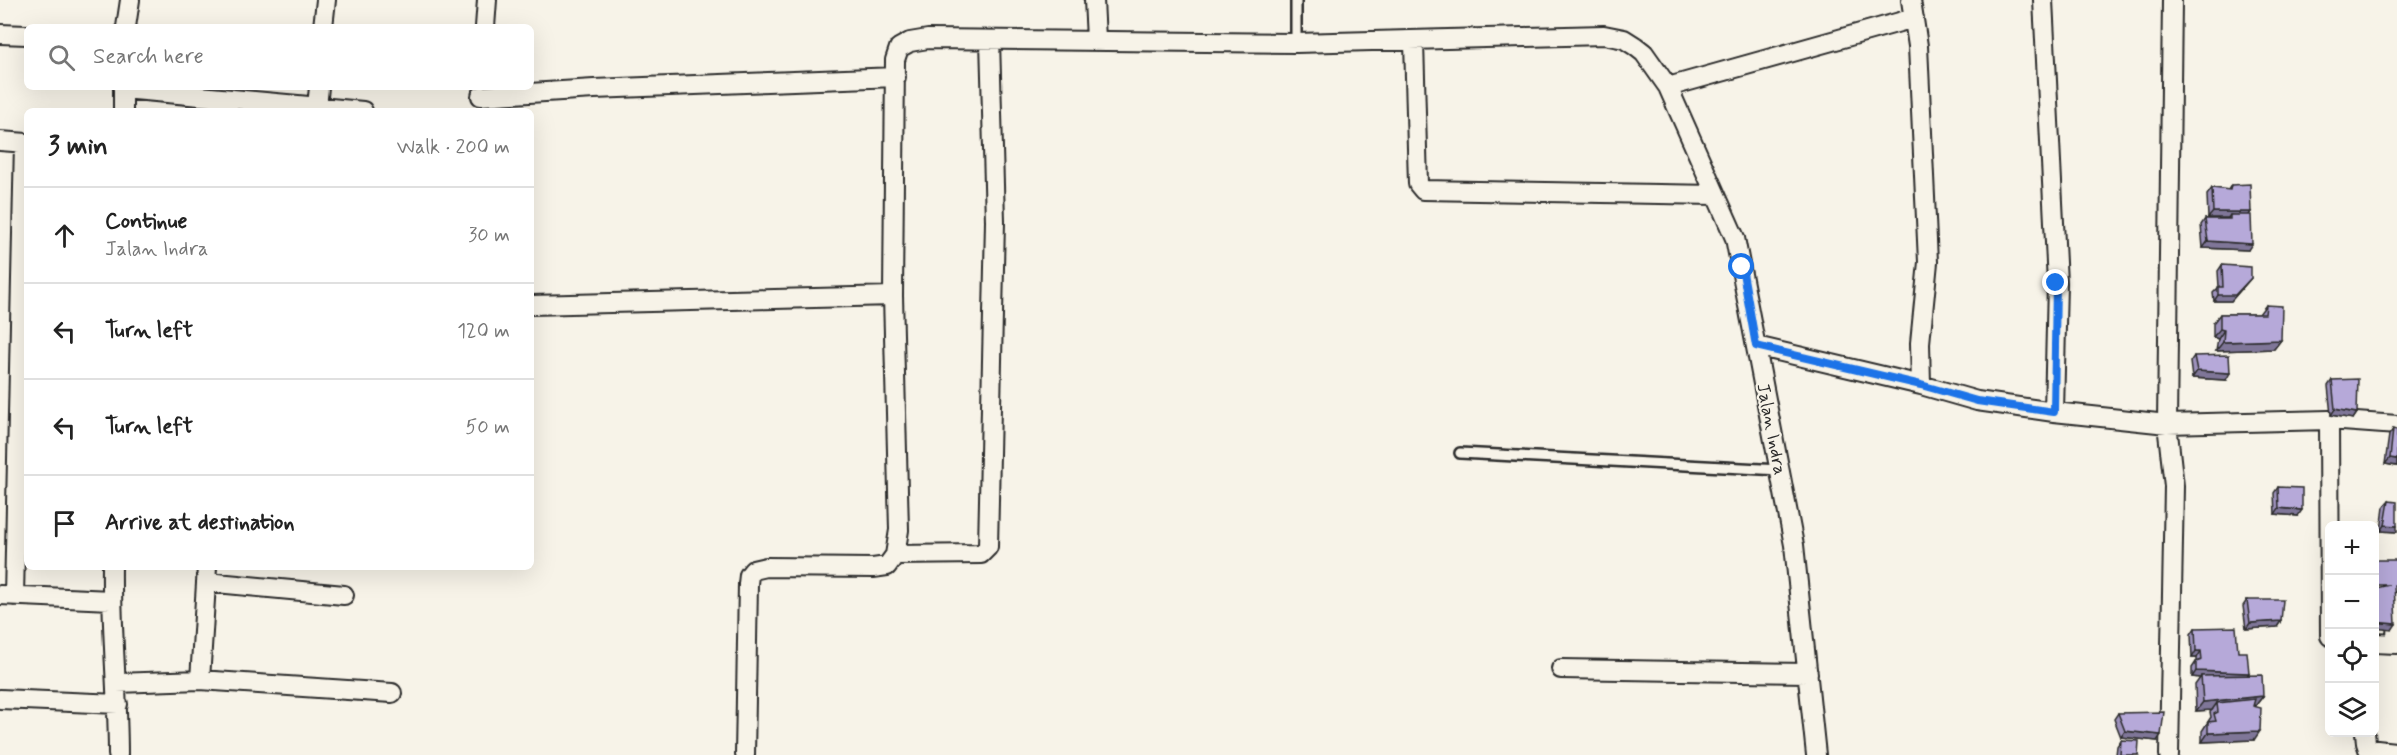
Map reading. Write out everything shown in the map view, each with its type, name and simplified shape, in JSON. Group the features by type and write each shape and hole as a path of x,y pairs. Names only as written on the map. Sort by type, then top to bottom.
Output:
{"street":[{"path":"126,24 130,0"},
{"path":"324,24 326,0"},
{"path":"485,24 487,0"},
{"path":"1094,0 1096,39"},
{"path":"2043,0 2056,283 2054,412"},
{"path":"2169,755 2174,486 2167,424 2172,0"},
{"path":"1668,87 1912,9 1918,46 1928,262 1920,343 1921,385"},
{"path":"0,34 24,35"},
{"name":"Jalan Indra","path":"1414,42 1604,35 1624,39 1644,53 1668,87 1735,238 1794,545 1816,755"},
{"path":"745,755 749,575 753,570 766,567 873,568 887,566 895,555 899,530 893,296 895,60 899,48 910,42 954,38 1296,43 1414,42 1418,184 1423,190 1716,195"},
{"path":"895,555 981,554 988,547 995,221 990,40"},
{"path":"481,98 594,89 896,77"},
{"path":"123,90 123,108"},
{"path":"143,90 328,108"},
{"path":"317,107 319,90"},
{"path":"0,141 24,143"},
{"path":"24,191 7,596 111,600"},
{"path":"534,305 893,296"},
{"path":"1756,346 1921,385 1977,401 2054,412 2167,424 2329,420 2397,425"},
{"path":"2329,420 2330,629"},
{"path":"112,570 111,600 118,704 118,755"},
{"path":"200,680 207,575 344,595"},
{"path":"2379,643 2397,644 2397,602"},
{"path":"1561,669 1808,673"},
{"path":"117,683 200,680 392,693"},
{"path":"0,699 118,704"},
{"path":"2365,737 2368,749 2395,752"}],"lane":[{"path":"1296,0 1296,43"},
{"path":"1460,453 1780,470"}],"building":[{"path":"2250,184 2251,212 2213,212 2212,188 2230,190 2231,185"},
{"path":"2230,215 2251,215 2252,244 2208,241 2205,219 2230,219"},
{"path":"2222,265 2251,267 2251,278 2235,295 2218,295 2218,287 2223,287"},
{"path":"2266,305 2282,306 2281,340 2223,342 2224,330 2220,329 2220,314 2265,314"},
{"path":"2229,355 2230,373 2197,371 2194,356"},
{"path":"2358,379 2357,413 2335,409 2332,380"},
{"path":"2393,429 2397,430 2397,459 2390,458"},
{"path":"2278,487 2302,488 2302,510 2279,508"},
{"path":"2389,501 2397,502 2397,526 2385,525"},
{"path":"2379,560 2397,560 2397,585 2394,585 2396,624 2379,622 2379,587 2389,585 2379,585"},
{"path":"2247,600 2283,600 2281,621 2250,623"},
{"path":"2236,627 2238,652 2247,652 2249,673 2196,671 2196,662 2202,660 2201,651 2196,651 2195,628"},
{"path":"2262,675 2263,696 2203,702 2201,676"},
{"path":"2255,699 2253,706 2261,708 2260,731 2208,733 2208,722 2216,721 2214,714 2218,712 2217,703"},
{"path":"2164,712 2161,735 2125,731 2118,713"},
{"path":"2121,740 2139,741 2138,755 2120,755"}],"route":[{"path":"1742,267 1756,346 1921,385 1977,401 2054,412 2056,283"}]}
